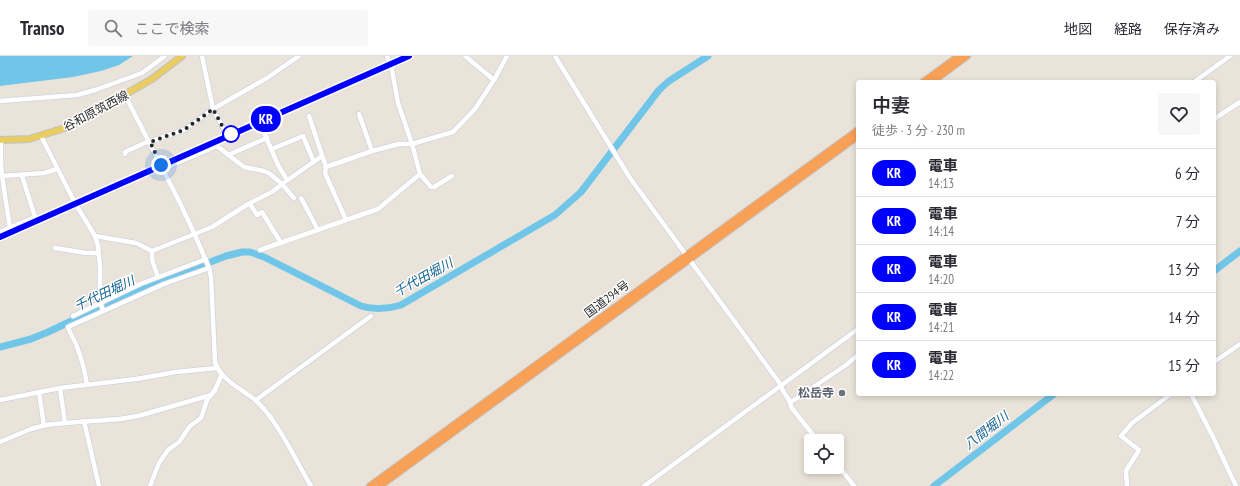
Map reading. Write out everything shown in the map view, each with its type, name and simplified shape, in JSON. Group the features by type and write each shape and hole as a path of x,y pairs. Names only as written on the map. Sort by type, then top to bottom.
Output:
{"highway":[{"path":"926,80 959,56"},
{"path":"935,80 967,56"},
{"name":"国道294号","path":"380,486 856,131"},
{"name":"国道294号","path":"370,486 856,137"}],"main road":[{"name":"谷和原筑西線","path":"1,140 29,139 68,127 152,79 182,56"}],"street":[{"path":"0,101 77,95 96,90 142,73 165,56"},
{"path":"202,56 213,109 225,131"},
{"path":"125,154 125,152 149,141 184,130 213,109 267,78 299,56"},
{"path":"387,56 392,70 398,103 412,144 420,174 431,187 434,187 452,176"},
{"path":"465,56 494,80"},
{"path":"326,167 372,151 399,144 412,144 453,132 475,108 494,80 507,56"},
{"path":"555,56 630,178 781,385 782,390 791,402 791,407 812,434"},
{"path":"1197,80 1230,56"},
{"path":"125,95 163,169 206,259 211,277 215,362 217,368 222,374 256,400 270,417 311,486"},
{"path":"1216,118 1240,102"},
{"path":"359,114 372,151"},
{"path":"309,116 326,167 325,174 346,220"},
{"path":"262,128 278,165 287,180"},
{"path":"41,136 75,203 95,236 99,253 100,302 103,310"},
{"path":"272,149 303,136 314,162"},
{"path":"228,155 267,138"},
{"path":"1,140 2,176 10,228"},
{"path":"163,169 217,146 244,167 264,171 270,174 282,184 294,198"},
{"path":"95,236 136,243 152,251 195,235 218,224 272,192 322,156"},
{"path":"2,176 44,174 58,169"},
{"path":"260,250 378,209 420,174"},
{"path":"0,232 35,217 22,176"},
{"path":"301,198 318,230"},
{"path":"250,204 256,215 262,212 281,243"},
{"path":"55,248 86,253 99,253"},
{"path":"152,251 152,260 158,276"},
{"path":"73,316 158,276 206,259"},
{"path":"87,385 85,372 76,344 68,327 103,310 164,284 209,268"},
{"path":"256,400 371,316"},
{"path":"644,486 856,330"},
{"path":"1216,361 1240,344"},
{"path":"791,402 856,357"},
{"path":"0,400 60,388 136,379 176,372 217,368"},
{"path":"150,486 159,463 168,450 179,442 190,426 201,418 207,400 215,390 222,374"},
{"path":"60,388 65,423"},
{"path":"40,392 44,426"},
{"path":"0,442 26,431 44,426 84,421 120,420 211,395"},
{"path":"1127,486 1126,471 1140,450 1121,436 1132,423 1168,396"},
{"path":"1191,396 1213,437 1236,486"},
{"path":"84,421 99,486"},
{"path":"844,473 854,486"}],"water":[{"path":"0,56 133,56 119,65 101,71 73,77 0,86"}],"waterway":[{"name":"千代田堀川","path":"0,347 31,339 135,291 226,256 242,252 250,252 264,257 361,306 381,308 401,305 555,215 581,192 659,90 669,81 708,56"},
{"name":"八間堀川","path":"1216,269 1240,251"},
{"name":"八間堀川","path":"934,486 1051,396"}],"railway":[{"path":"0,237 161,165 192,154 279,116 310,100 409,56"}],"train":[{"name":"KR","path":"0,237 409,56"}],"place":[{"name":"松岳寺","path":"842,393"}],"route":[{"path":"161,165 150,142 184,130 195,124 213,109 225,131 231,134"}]}
